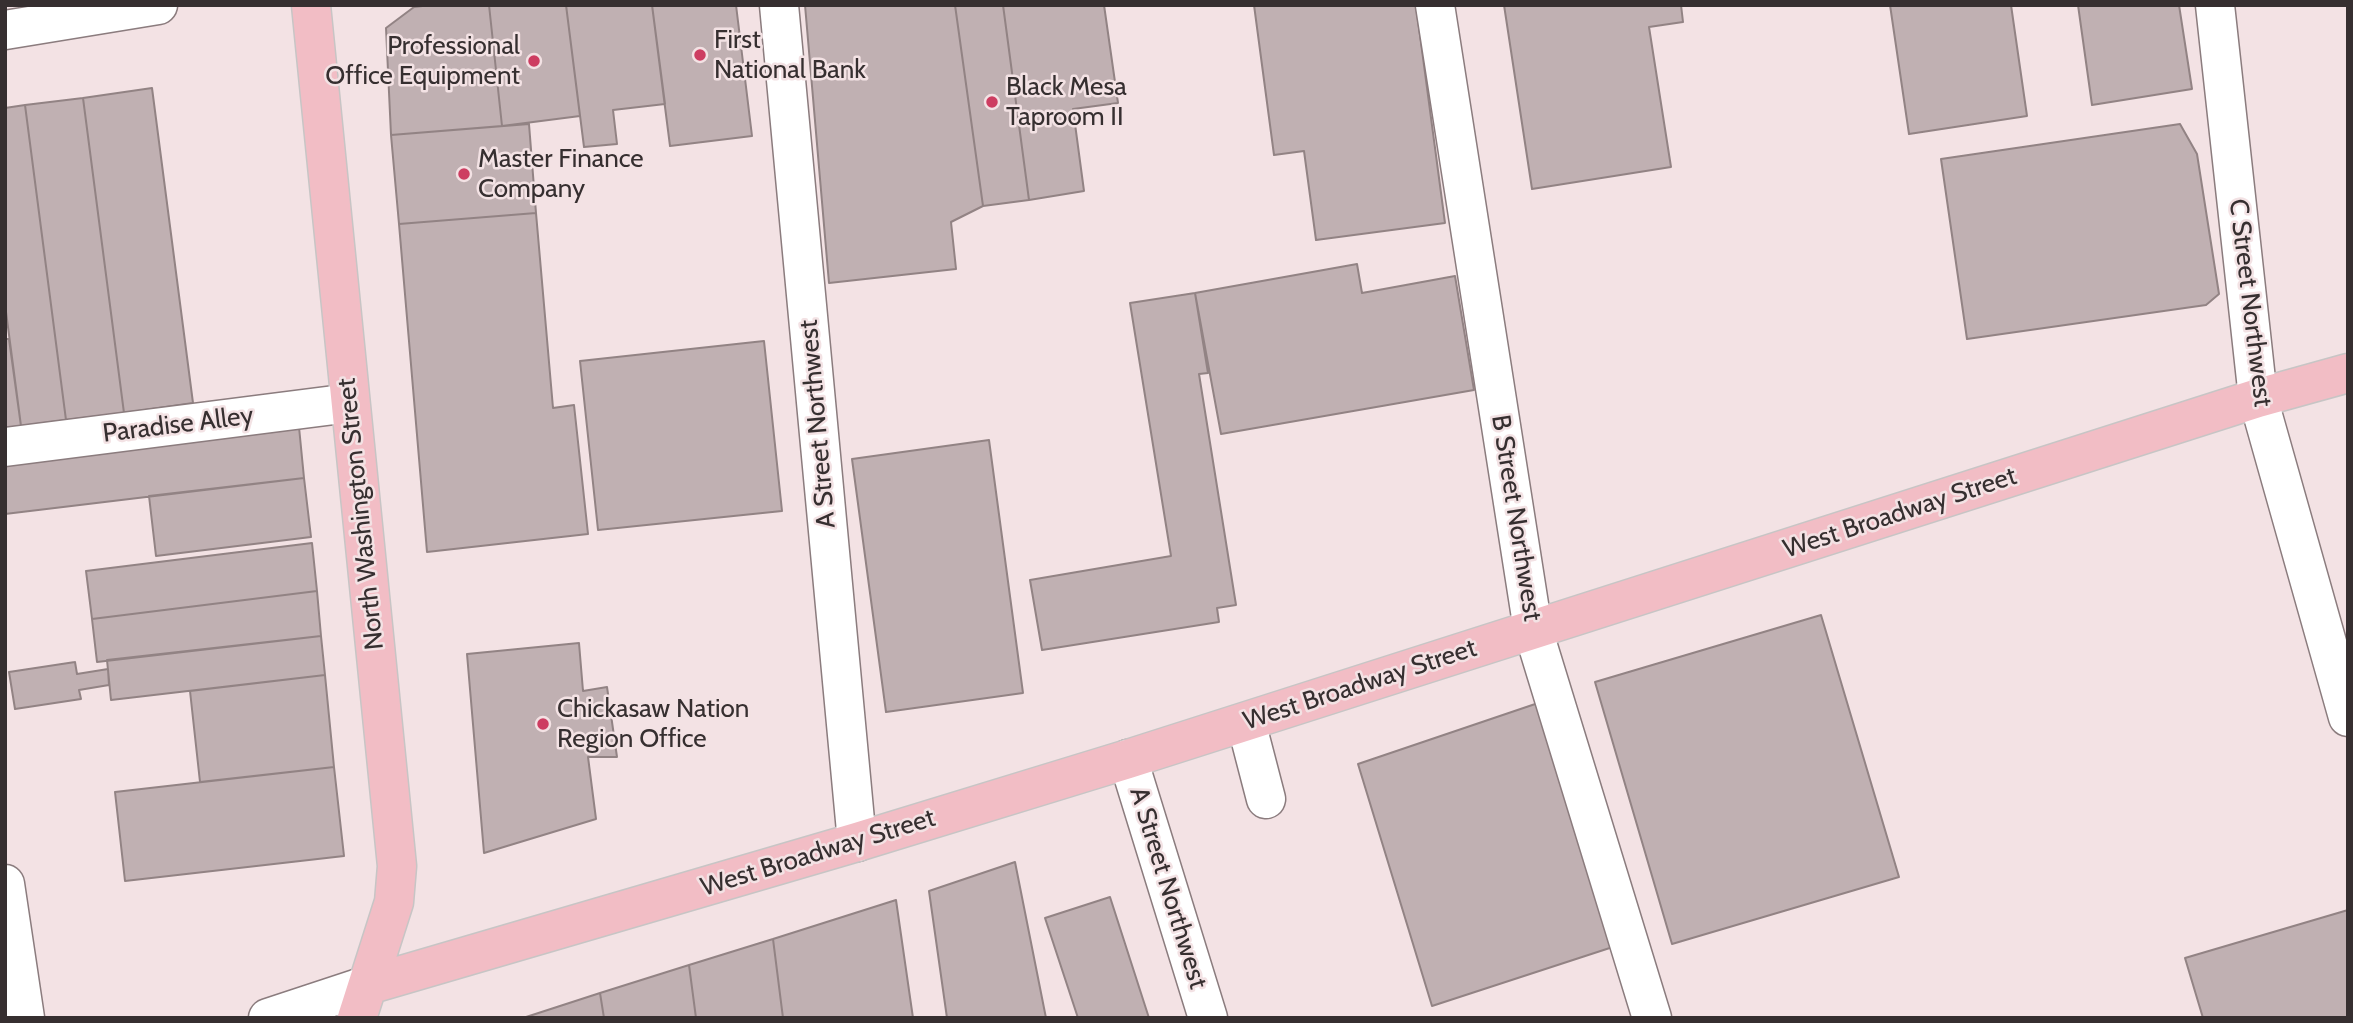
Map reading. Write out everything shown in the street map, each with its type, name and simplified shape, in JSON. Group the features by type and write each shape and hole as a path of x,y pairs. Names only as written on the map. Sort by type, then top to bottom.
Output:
{"main road":[{"name":"North Washington Street","path":"310,5 397,866 394,902 363,1002"},
{"name":"West Broadway Street","path":"363,1002 857,842 1246,722 2258,398 2348,373"}],"street":[{"path":"5,30 158,5"},
{"name":"A Street Northwest","path":"779,5 857,842"},
{"name":"B Street Northwest","path":"1434,5 1533,630 1652,1018"},
{"name":"C Street Northwest","path":"2215,5 2258,398 2348,717"},
{"name":"Paradise Alley","path":"5,447 350,403"},
{"path":"1246,722 1266,799"},
{"name":"A Street Northwest","path":"1128,759 1208,1018"},
{"path":"5,884 25,1018"},
{"path":"268,1018 363,1002"}],"building":[{"path":"489,5 502,126 391,135 386,28 414,7"},
{"name":"Professional Office Equipment","path":"489,5 566,5 580,116 502,126"},
{"path":"566,5 652,5 665,104 613,110 617,144 584,147"},
{"name":"First National Bank","path":"652,5 736,5 752,136 670,146"},
{"path":"805,5 955,5 983,206 951,222 956,269 829,283"},
{"name":"Black Mesa Taproom II","path":"955,5 1003,5 1029,200 983,206"},
{"path":"1003,5 1104,5 1118,103 1073,109 1084,191 1029,200"},
{"path":"1254,5 1416,5 1445,223 1316,240 1304,151 1274,155"},
{"path":"1504,5 1681,5 1683,22 1649,27 1671,167 1532,189"},
{"path":"1890,5 2011,5 2027,116 1909,134"},
{"path":"2078,5 2179,5 2192,89 2092,105"},
{"path":"152,88 193,403 124,413 83,98"},
{"path":"83,98 124,413 66,420 25,105"},
{"path":"25,105 66,420 21,426 6,312 5,108"},
{"name":"Master Finance Company","path":"529,124 536,213 399,224 391,135"},
{"path":"2180,124 2197,154 2219,294 2206,305 1967,339 1941,159"},
{"path":"536,213 553,408 574,405 588,534 427,552 399,224"},
{"path":"1357,264 1362,293 1455,276 1474,390 1221,434 1195,293"},
{"path":"1195,293 1208,373 1199,374 1236,605 1217,608 1219,622 1042,650 1030,580 1171,556 1130,303"},
{"path":"5,339 9,339 21,426 5,428"},
{"path":"764,341 782,511 598,530 580,361"},
{"path":"299,427 304,478 5,514 5,463"},
{"path":"989,440 1023,693 886,712 852,459"},
{"path":"304,478 311,537 156,556 149,496"},
{"path":"312,543 317,591 92,619 86,571"},
{"path":"317,591 321,636 97,662 92,619"},
{"path":"1821,615 1899,877 1672,944 1595,682"},
{"path":"321,636 325,675 111,700 107,660"},
{"name":"Chickasaw Nation Region Office","path":"579,643 583,691 607,687 617,757 588,757 596,819 484,853 467,654"},
{"path":"75,662 77,674 108,669 109,685 79,690 81,699 15,709 9,672"},
{"path":"325,675 334,767 200,782 190,691"},
{"path":"1550,699 1622,944 1432,1006 1358,764"},
{"path":"334,767 344,856 125,881 115,792"},
{"path":"1015,862 1046,1018 947,1018 929,891"},
{"path":"1110,897 1149,1018 1078,1018 1045,918"},
{"path":"896,900 913,1018 783,1018 773,939"},
{"path":"2348,910 2348,1018 2203,1018 2185,958"},
{"path":"773,939 783,1018 696,1018 689,965"},
{"path":"689,965 696,1018 604,1018 600,993"},
{"path":"600,993 604,1018 523,1018"}],"place":[{"name":"First National Bank","path":"700,55"},
{"name":"Professional Office Equipment","path":"534,61"},
{"name":"Black Mesa Taproom II","path":"992,102"},
{"name":"Master Finance Company","path":"464,174"},
{"name":"Chickasaw Nation Region Office","path":"543,724"}]}
